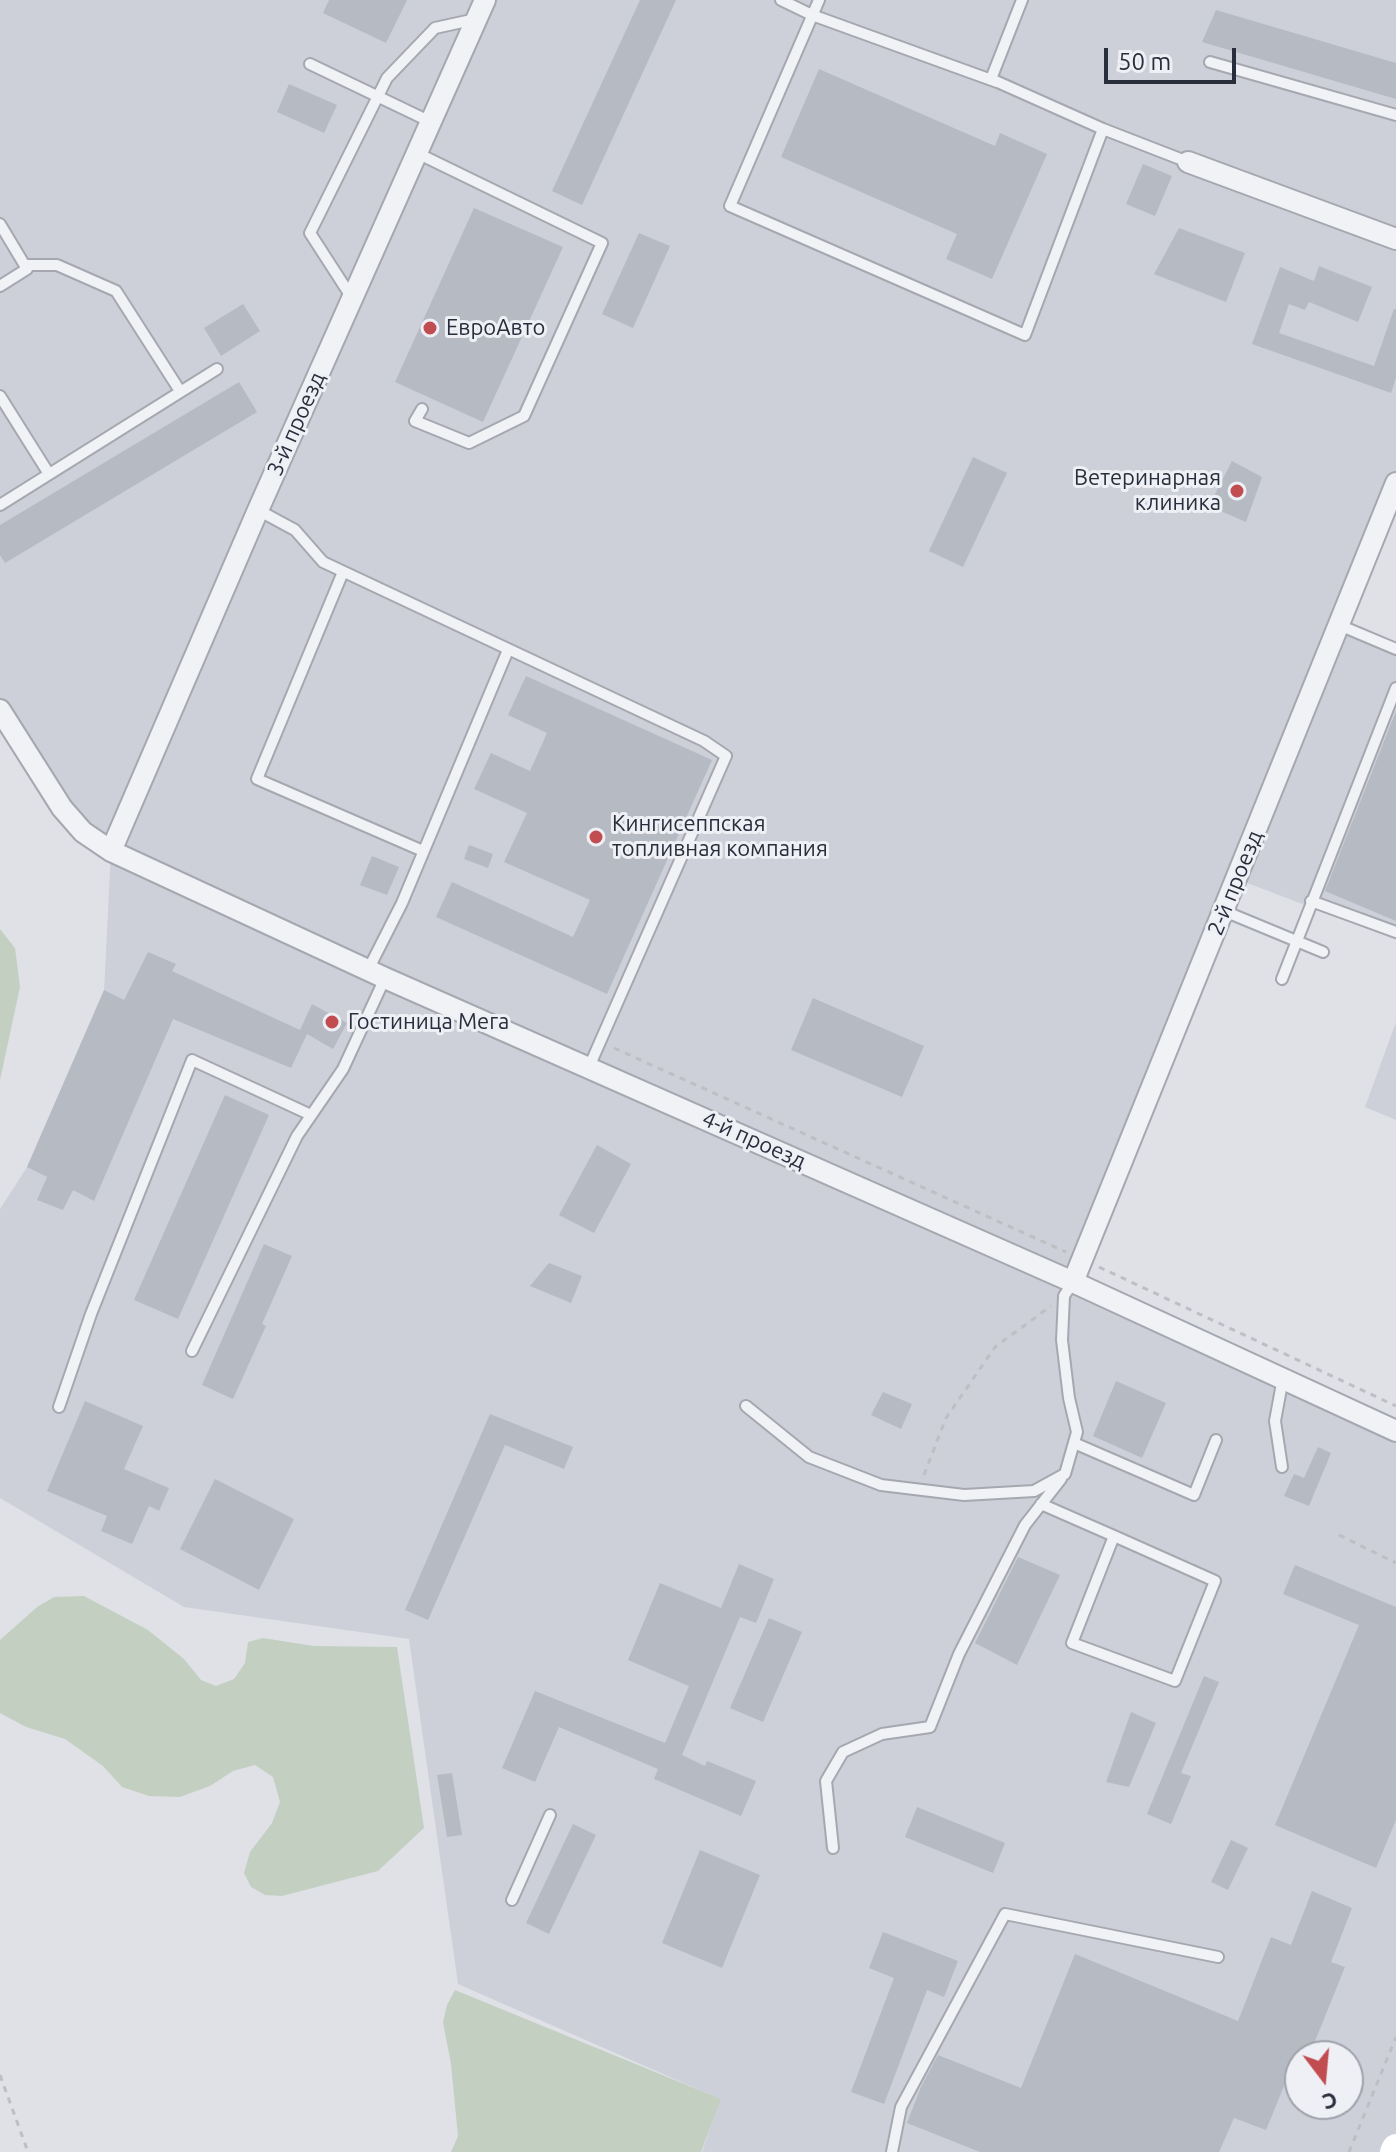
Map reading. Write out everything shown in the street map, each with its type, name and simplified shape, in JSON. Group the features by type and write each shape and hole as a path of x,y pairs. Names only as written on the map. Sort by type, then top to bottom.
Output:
{"street":[{"name":"3-й проезд","path":"111,851 258,510 481,9"},
{"path":"1188,162 1396,239"},
{"name":"2-й проезд","path":"1068,1289 1396,483"},
{"name":"4-й проезд","path":"0,710 62,808 83,832 111,851 377,974 589,1067 1068,1289 1283,1378 1396,1431"}],"lane":[{"path":"781,0 812,15 999,83"},
{"path":"819,0 730,206 1025,335 1103,129"},
{"path":"1022,0 991,79 1103,129 1188,162"},
{"path":"352,298 310,233 387,78 435,28 481,9"},
{"path":"1210,62 1396,115"},
{"path":"310,64 431,122"},
{"path":"417,153 602,243 524,416 469,443 415,421 422,409"},
{"path":"0,224 27,269 0,286"},
{"path":"25,265 57,265 116,291 180,391"},
{"path":"1,503 217,369"},
{"path":"0,396 49,474"},
{"path":"258,510 295,530 323,562 704,741 726,756 589,1067"},
{"path":"343,572 257,779 423,851"},
{"path":"1339,625 1396,649"},
{"path":"192,1351 297,1136 343,1069 402,903 508,650"},
{"path":"1282,979 1396,688"},
{"path":"1311,901 1396,932"},
{"path":"1224,911 1323,952"},
{"path":"59,1407 91,1314 192,1060 311,1115"},
{"path":"833,1848 826,1781 843,1752 882,1734 930,1727 959,1654 1025,1525 1065,1474 1077,1432 1069,1398 1062,1340 1068,1289"},
{"path":"1282,1467 1275,1421 1283,1378"},
{"path":"746,1406 809,1457 881,1485 964,1495 1034,1491 1065,1474"},
{"path":"1074,1443 1194,1495 1216,1440"},
{"path":"1041,1504 1114,1536 1215,1581 1175,1681 1072,1643 1114,1536"},
{"path":"512,1900 550,1815"},
{"path":"892,2152 901,2107 1005,1914 1218,1957"}],"path":[{"path":"599,1042 1082,1259 1396,1406"},
{"path":"918,1490 946,1418 995,1347 1068,1289"},
{"path":"1339,1535 1396,1563"},
{"path":"1349,2152 1396,2037"},
{"path":"0,2075 28,2152"}],"shaded area":[{"path":"0,0 1396,0 1396,472 1073,1281 1396,1429 1396,2144 1393,2152 702,2152 720,2099 458,1984 409,1639 184,1607 0,1498 0,1209 27,1167 104,991 111,851 62,808 0,705"},
{"path":"1339,625 1396,650 1396,940 1237,879"},
{"path":"1396,1022 1396,1120 1365,1107"}],"green space":[{"path":"0,929 15,948 20,987 0,1080"},
{"path":"84,1596 148,1630 184,1659 201,1680 216,1686 234,1679 245,1663 248,1642 263,1638 314,1646 397,1647 424,1828 378,1871 282,1896 265,1895 251,1887 244,1873 250,1852 272,1823 280,1802 273,1777 255,1765 233,1771 210,1786 180,1797 149,1796 122,1787 103,1766 65,1739 26,1727 0,1713 0,1640 37,1607 54,1597"},
{"path":"455,1990 721,2099 701,2152 451,2152 458,2136 451,2064 443,2022"}],"building":[{"path":"329,0 407,0 386,43 323,13"},
{"path":"640,0 676,0 582,205 552,191"},
{"path":"1216,10 1396,63 1396,99 1202,42"},
{"path":"819,69 995,146 1000,133 1047,154 992,279 946,259 957,234 781,157"},
{"path":"289,84 337,105 324,133 277,112"},
{"path":"1143,164 1172,176 1155,216 1126,204"},
{"path":"474,208 563,247 483,422 395,382"},
{"path":"1179,228 1245,253 1226,302 1154,274"},
{"path":"639,233 670,246 633,328 602,314"},
{"path":"1319,266 1372,287 1358,322 1309,302 1305,310 1289,304 1279,333 1374,366 1396,309 1396,378 1391,393 1252,344 1280,267 1314,281"},
{"path":"243,304 260,331 221,356 204,328"},
{"path":"239,382 257,412 5,563 0,555 0,525"},
{"path":"973,457 1007,473 963,567 929,551"},
{"name":"Ветеринарная клиника","path":"1232,461 1262,477 1246,522 1209,506"},
{"name":"Кингисеппская топливная компания","path":"526,676 712,760 607,994 436,917 452,882 573,937 590,900 504,862 527,813 474,789 491,753 530,771 547,733 508,715"},
{"path":"1396,711 1396,921 1325,891"},
{"path":"469,845 493,854 488,868 464,859"},
{"path":"372,856 399,867 387,895 360,885"},
{"path":"148,952 176,964 172,971 300,1030 312,1004 347,1023 333,1049 307,1034 291,1068 173,1019 94,1201 73,1190 63,1210 37,1200 47,1177 27,1167 104,990 124,1000"},
{"path":"813,998 924,1046 902,1097 791,1050"},
{"path":"225,1095 269,1115 178,1319 134,1300"},
{"path":"597,1145 631,1164 594,1233 559,1215"},
{"path":"264,1244 292,1256 262,1324 266,1326 233,1399 202,1385"},
{"path":"549,1263 582,1276 571,1303 530,1286"},
{"path":"1116,1381 1166,1403 1142,1458 1093,1436"},
{"path":"883,1392 912,1404 901,1429 871,1415"},
{"path":"85,1401 143,1426 124,1469 169,1488 159,1511 149,1506 132,1544 101,1531 107,1516 47,1491"},
{"path":"490,1414 573,1447 564,1469 505,1445 428,1620 405,1610"},
{"path":"1318,1447 1331,1453 1309,1506 1284,1496 1294,1474 1304,1478"},
{"path":"215,1479 294,1519 259,1590 180,1549"},
{"path":"1018,1557 1060,1575 1017,1665 975,1643"},
{"path":"739,1564 774,1579 756,1623 740,1617 682,1755 705,1766 707,1761 756,1781 741,1816 654,1779 658,1769 559,1727 535,1782 502,1768 535,1691 665,1743 689,1686 628,1660 660,1583 721,1608"},
{"path":"1295,1565 1396,1607 1396,1820 1376,1868 1275,1825 1359,1625 1283,1594"},
{"path":"769,1618 802,1632 763,1722 730,1708"},
{"path":"1204,1676 1219,1682 1181,1773 1191,1776 1171,1824 1147,1814"},
{"path":"1131,1712 1156,1723 1129,1787 1106,1782"},
{"path":"452,1773 462,1835 447,1837 437,1775"},
{"path":"917,1807 1005,1843 993,1873 905,1837"},
{"path":"573,1824 596,1835 549,1934 526,1923"},
{"path":"1231,1840 1248,1848 1228,1890 1211,1882"},
{"path":"700,1850 760,1875 722,1968 662,1943"},
{"path":"1312,1891 1352,1908 1331,1962 1345,1967 1315,2040 1284,2040 1284,2086 1266,2130 1234,2118 1219,2152 980,2152 907,2123 938,2055 1021,2088 1075,1954 1238,2021 1271,1937 1291,1945"},
{"path":"883,1932 958,1961 944,1997 927,1990 884,2104 851,2092 894,1978 869,1968"}],"place":[{"name":"ЕвроАвто","path":"430,328"},
{"name":"Ветеринарная клиника","path":"1237,491"},
{"name":"Кингисеппская топливная компания","path":"596,837"},
{"name":"Гостиница Мега","path":"332,1022"}]}
